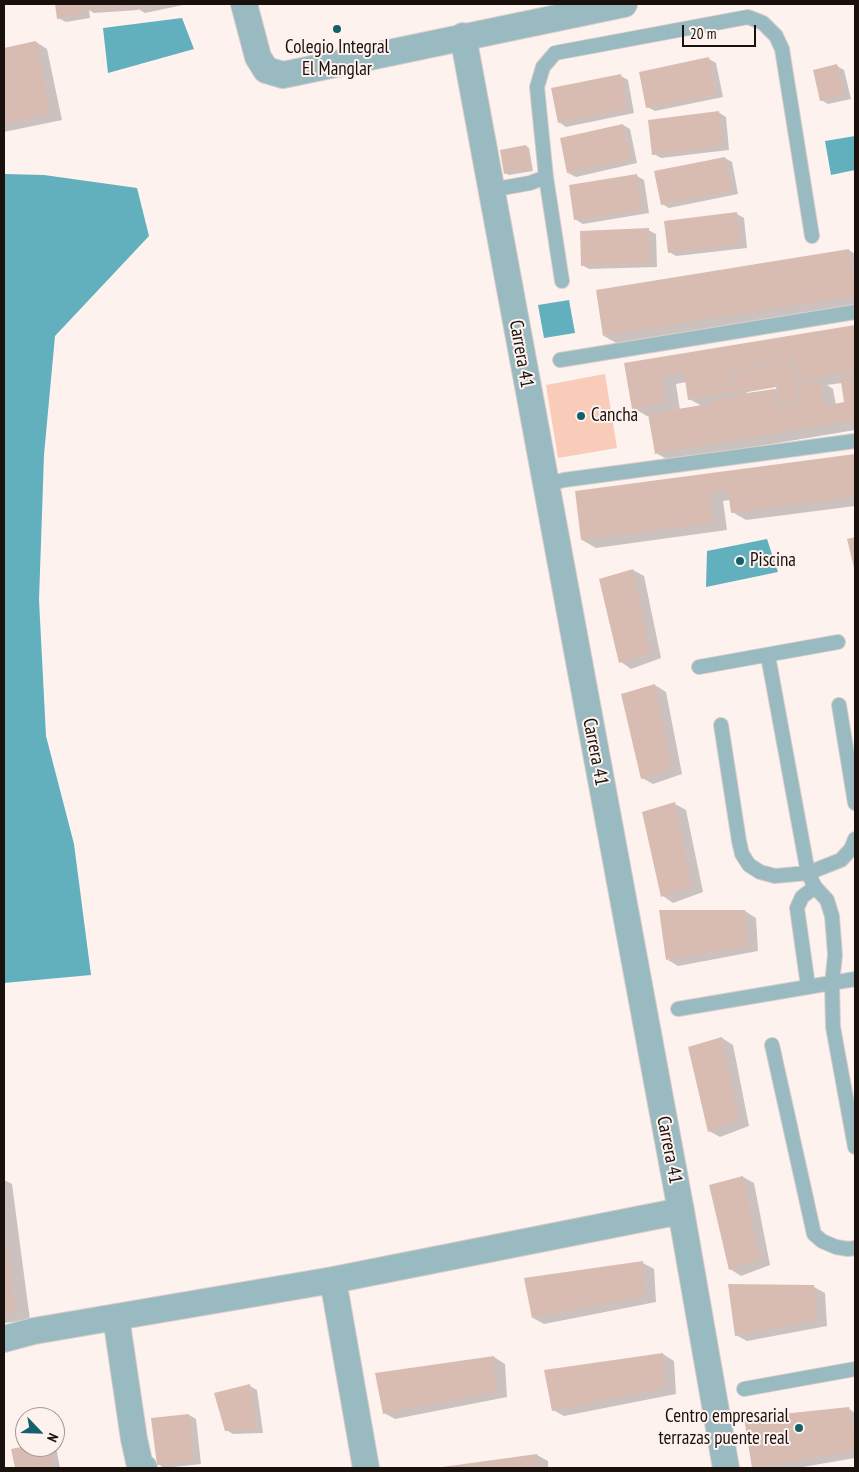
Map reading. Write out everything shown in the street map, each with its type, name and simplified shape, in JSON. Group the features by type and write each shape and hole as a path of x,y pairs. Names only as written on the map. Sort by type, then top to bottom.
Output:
{"street":[{"path":"244,4 258,57 266,70 283,75 624,4"},
{"name":"Carrera 41","path":"463,36 681,1211 726,1468"},
{"path":"4,1339 116,1317 333,1280 681,1211"},
{"path":"333,1280 366,1468"},
{"path":"116,1317 134,1439 140,1466 144,1468"}],"lane":[{"path":"562,281 546,177 538,87 543,67 555,53 748,17 763,23 776,36 782,49 812,236"},
{"path":"491,190 530,183 546,177"},
{"path":"560,360 855,312"},
{"path":"546,485 564,480 855,441"},
{"path":"699,667 838,642"},
{"path":"768,656 808,873 815,887 827,900 832,916 835,955 832,983 833,1027 855,1147"},
{"path":"839,705 855,803"},
{"path":"721,725 739,841 742,854 749,865 760,872 775,876 808,873 841,860 851,850 855,839"},
{"path":"808,986 797,908 802,897 815,887"},
{"path":"678,1009 855,979"},
{"path":"772,1045 814,1234 822,1242 836,1247 855,1248"},
{"path":"744,1389 855,1369"}],"shaded area":[{"name":"Cancha","path":"605,374 617,448 558,458 546,385"}],"water":[{"path":"182,18 194,49 108,73 103,28"},
{"path":"855,136 855,170 831,175 825,141"},
{"path":"4,174 44,175 137,188 149,236 55,336 44,455 39,600 46,736 74,844 91,975 4,983"},
{"path":"569,300 575,333 544,338 538,305"},
{"name":"Piscina","path":"767,539 778,572 706,587 707,551"}],"building":[{"path":"55,4 82,4 84,14 57,19"},
{"path":"85,4 131,4 132,7 86,10"},
{"path":"136,4 160,4 160,5 137,9"},
{"path":"36,41 51,114 4,124 4,48"},
{"path":"709,57 716,94 646,108 639,72"},
{"path":"837,64 844,96 820,101 813,70"},
{"path":"621,74 627,109 558,123 551,88"},
{"path":"719,111 723,146 652,155 648,120"},
{"path":"623,124 631,159 567,173 560,138"},
{"path":"526,145 531,169 504,174 500,150"},
{"path":"725,157 732,191 661,205 654,171"},
{"path":"637,174 642,210 574,220 569,185"},
{"path":"737,212 741,244 668,253 664,221"},
{"path":"649,228 650,263 581,266 580,231"},
{"path":"849,249 855,296 603,336 596,290"},
{"path":"855,325 855,371 798,380 795,359 731,370 735,392 688,400 684,373 662,376 666,403 632,409 624,363"},
{"path":"792,361 799,404 780,407 776,387 736,394 733,371"},
{"path":"855,374 855,420 655,454 648,414 714,403 713,400 774,389 777,409 801,405 798,383 819,380 824,406 844,402 840,376"},
{"path":"855,454 855,497 731,513 728,491 710,494 713,523 581,540 575,491"},
{"path":"855,537 855,572 847,539"},
{"path":"633,569 650,652 619,663 599,579"},
{"path":"655,684 672,768 641,779 621,694"},
{"path":"675,802 692,886 661,897 642,812"},
{"path":"659,910 745,910 748,946 666,960"},
{"path":"722,1037 739,1120 708,1132 688,1047"},
{"path":"743,1176 760,1259 729,1270 709,1185"},
{"path":"4,1228 16,1312 4,1314"},
{"path":"643,1261 645,1296 532,1318 524,1278"},
{"path":"728,1284 814,1285 817,1320 735,1336"},
{"path":"663,1353 665,1388 552,1411 544,1370"},
{"path":"494,1356 496,1392 383,1414 375,1373"},
{"path":"250,1384 257,1430 225,1431 214,1393"},
{"name":"Centro empresarial terrazas puente real","path":"849,1407 855,1439 855,1451 752,1468 744,1418"},
{"path":"189,1414 194,1461 157,1465 151,1418"},
{"path":"15,1448 15,1457 52,1457 54,1468 15,1468 11,1449"},
{"path":"537,1454 538,1468 442,1468 442,1467"}],"place":[{"name":"Colegio Integral El Manglar","path":"337,29"},
{"name":"Cancha","path":"581,416"},
{"name":"Piscina","path":"740,561"},
{"name":"Centro empresarial terrazas puente real","path":"799,1428"}]}
